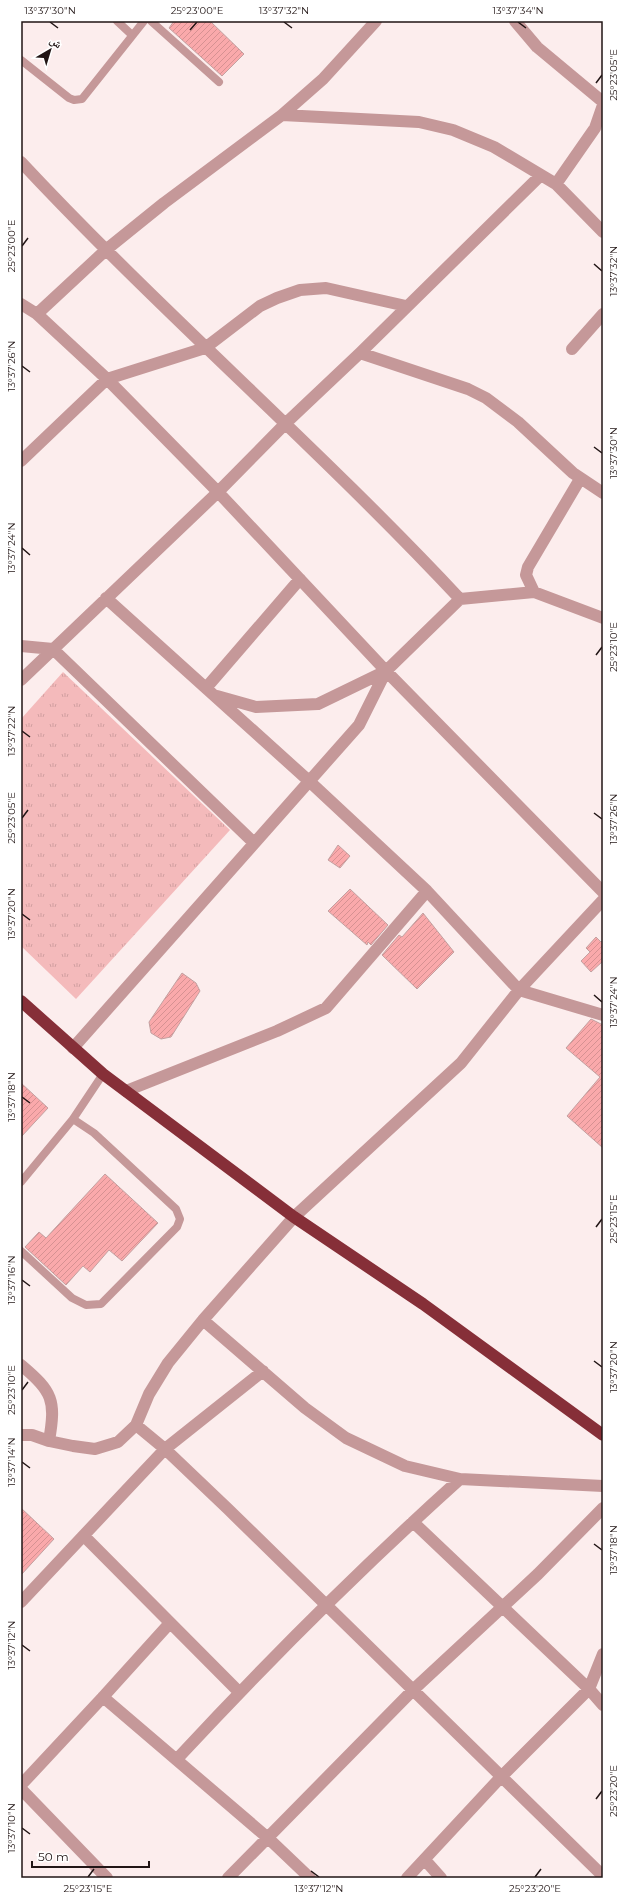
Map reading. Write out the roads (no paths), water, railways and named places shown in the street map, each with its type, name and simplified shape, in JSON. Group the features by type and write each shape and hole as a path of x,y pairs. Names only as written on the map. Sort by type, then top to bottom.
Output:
{"highway":[{"path":"21,1001 103,1074 294,1217 423,1304 603,1436"}],"street":[{"path":"37,314 107,249 164,203 282,115 323,79 376,21"},
{"path":"515,21 537,47 603,102"},
{"path":"556,184 595,128 603,105"},
{"path":"282,115 419,122 446,128 494,147 556,184 603,232"},
{"path":"21,162 206,348 286,423 460,599"},
{"path":"21,680 218,492 286,423 360,353 406,306 541,175"},
{"path":"21,461 107,379 206,348 260,306 300,290 326,288 406,306"},
{"path":"21,304 37,314 107,379 218,492 386,671 603,892"},
{"path":"572,349 603,314"},
{"path":"360,353 468,389 486,398 503,409 580,479 603,493"},
{"path":"534,592 526,576 528,567 580,479"},
{"path":"210,692 300,579"},
{"path":"210,692 256,707 318,704 386,671 460,599 534,592 603,618"},
{"path":"106,598 309,781 427,891 519,990 603,1015"},
{"path":"21,646 54,650 254,843"},
{"path":"73,1048 359,725 386,671"},
{"path":"126,1091 277,1031 326,1008 427,891"},
{"path":"21,1435 32,1435 49,1441 95,1449 118,1442 136,1425 149,1394 168,1363 203,1320 294,1217 461,1063 519,990 603,900"},
{"path":"203,1320 263,1370 305,1408 346,1438 405,1466 460,1479 603,1486"},
{"path":"21,1365 38,1379 49,1394 53,1417 49,1441"},
{"path":"21,1602 165,1449 263,1370"},
{"path":"136,1425 165,1449 326,1604 603,1876"},
{"path":"177,1759 239,1692 326,1604 460,1479"},
{"path":"228,1878 413,1690 503,1606 603,1508"},
{"path":"413,1522 503,1606 589,1689 603,1705"},
{"path":"84,1536 169,1624 239,1692"},
{"path":"21,1784 103,1698 169,1624"},
{"path":"407,1878 501,1777 589,1689 603,1654"},
{"path":"103,1698 177,1759 268,1838 310,1878"},
{"path":"21,1789 107,1878"},
{"path":"425,1860 441,1878"}],"lane":[{"path":"117,21 132,35"},
{"path":"21,60 69,98 74,100 82,99 144,21"},
{"path":"151,21 219,82"},
{"path":"21,1182 73,1119 103,1074"},
{"path":"21,1251 72,1298 86,1305 101,1304 177,1227 180,1219 176,1209 94,1133 73,1119"}]}
